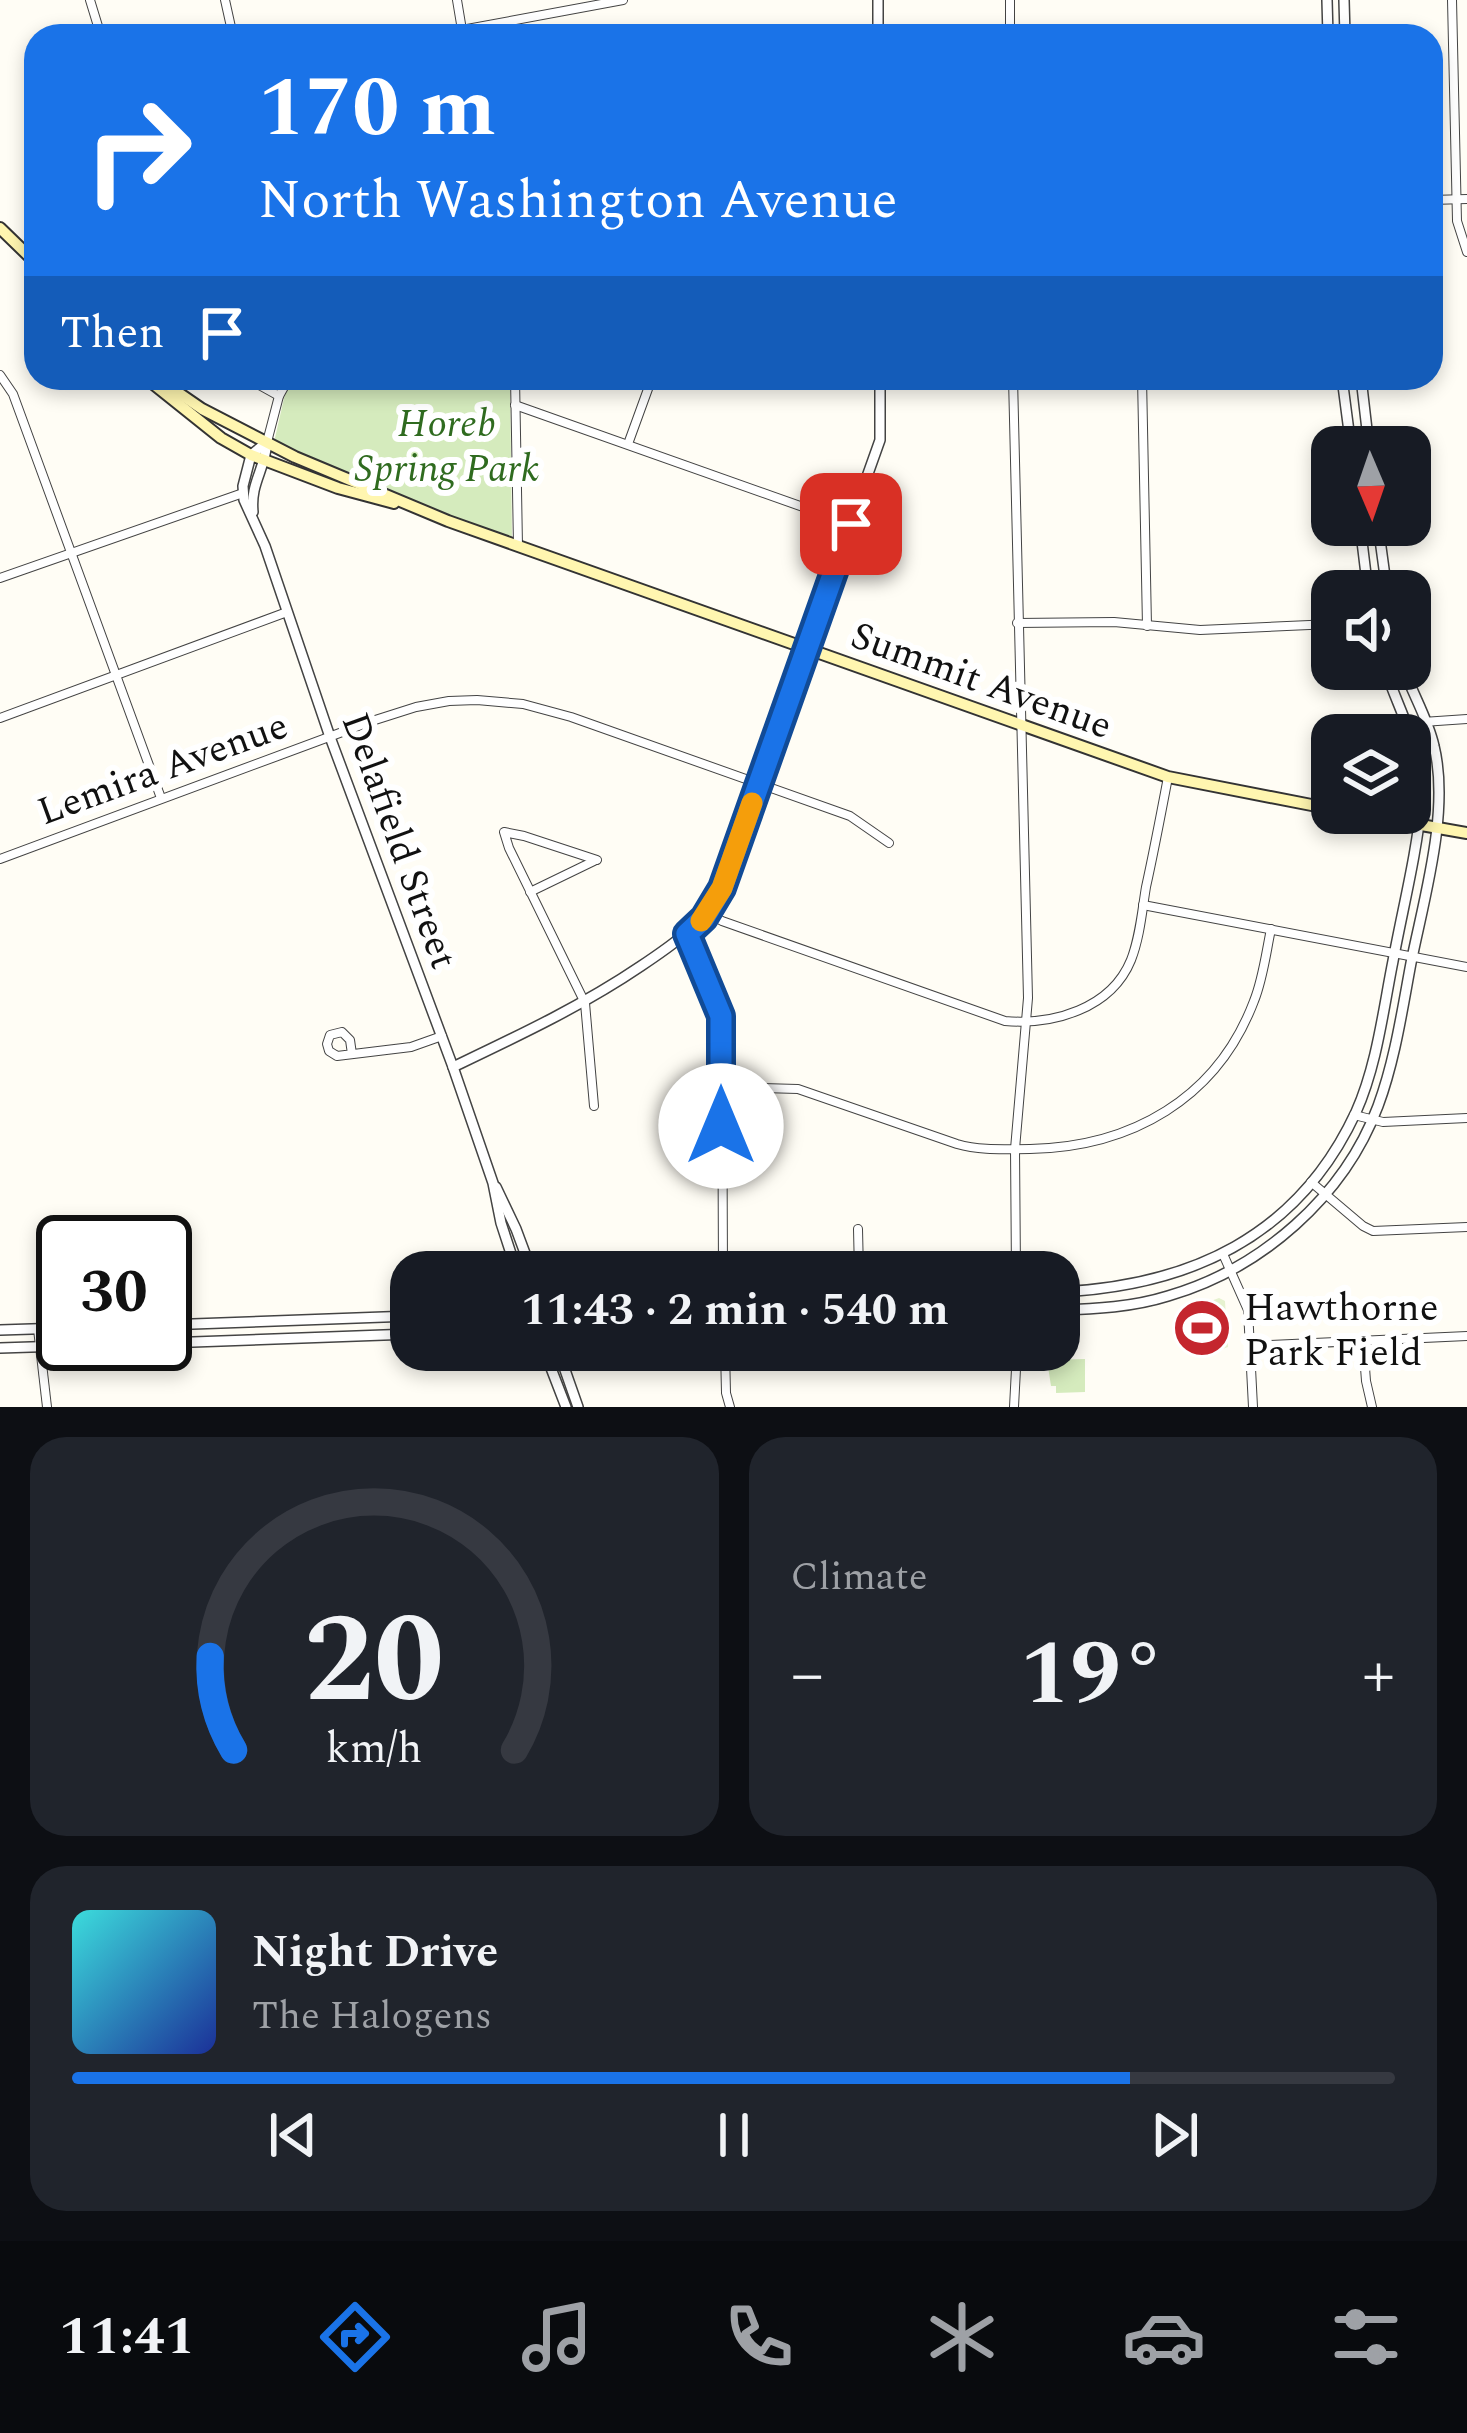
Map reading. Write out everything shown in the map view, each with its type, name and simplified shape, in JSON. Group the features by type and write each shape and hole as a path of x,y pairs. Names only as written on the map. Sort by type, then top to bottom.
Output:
{"main road":[{"path":"0,228 24,251"},
{"path":"161,390 221,438 251,455"},
{"path":"175,390 267,442"},
{"name":"Summit Avenue","path":"267,442 518,546 1168,777 1311,805"},
{"name":"Summit Avenue","path":"251,455 381,501 416,507"},
{"path":"1431,827 1467,833"}],"street":[{"path":"502,24 622,0"},
{"path":"1452,0 1462,199 1459,231 1467,252"},
{"path":"0,375 14,394 161,798"},
{"path":"270,390 279,396"},
{"path":"253,519 252,489 266,461 282,390"},
{"path":"515,390 518,546"},
{"path":"628,444 648,390"},
{"path":"453,1067 584,1003 687,934 708,913 722,888 880,440 880,390"},
{"path":"1013,390 1027,1021 1015,1149 1016,1251"},
{"path":"1142,390 1148,626"},
{"path":"1344,390 1348,426"},
{"path":"1362,390 1367,426"},
{"path":"515,405 851,524"},
{"path":"0,578 242,494 251,455 267,442"},
{"name":"Delafield Street","path":"242,494 453,1067 493,1183 509,1251"},
{"path":"0,718 287,612"},
{"path":"1017,623 1114,622 1200,630 1311,625"},
{"name":"Lemira Avenue","path":"0,859 330,737 429,704 463,700 547,710 850,816 889,843"},
{"path":"1431,720 1467,718"},
{"path":"1080,1308 1157,1299 1231,1270 1282,1236 1325,1195 1352,1156 1372,1120 1389,1072 1426,883 1440,800 1431,735"},
{"path":"1431,774 1439,774"},
{"path":"708,913 1012,1022 1080,1011 1109,992 1131,960 1168,777"},
{"path":"530,892 597,860 504,832 530,892 584,1003 594,1106"},
{"path":"1080,1291 1156,1280 1223,1254 1275,1218 1311,1182 1341,1140 1371,1070 1417,834"},
{"path":"1408,880 1426,883"},
{"path":"1143,905 1467,967"},
{"path":"722,1087 798,1089 979,1149 1066,1148 1114,1137 1160,1116 1190,1094 1226,1056 1259,986 1270,929"},
{"path":"687,934 721,1016 723,1251"},
{"path":"352,1054 411,1047 442,1036"},
{"path":"1354,1115 1390,1122 1467,1118"},
{"path":"1311,1182 1373,1231 1467,1227"},
{"name":"Delafield Street","path":"493,1183 524,1251"},
{"path":"504,1234 516,1229"},
{"path":"857,1229 858,1251"},
{"path":"1223,1254 1248,1310 1253,1407"},
{"path":"192,1324 390,1317"},
{"path":"320,1319 320,1337"},
{"path":"223,1323 224,1341"},
{"path":"0,1330 36,1329"},
{"path":"192,1342 390,1335"},
{"path":"1252,1346 1467,1336"},
{"path":"1364,1341 1372,1407"},
{"path":"0,1348 36,1347"},
{"path":"44,1371 47,1407"},
{"path":"558,1371 553,1373 566,1407"},
{"path":"566,1371 578,1407"},
{"path":"725,1371 730,1407"},
{"path":"1014,1407 1016,1371"}],"green space":[{"name":"Horeb Spring Park","path":"288,390 510,390 512,537 451,517 274,442"},
{"name":"Hawthorne Park Field","path":"1219,1298 1225,1301 1228,1347 1217,1351 1192,1348 1178,1333 1176,1314"},
{"path":"1080,1359 1085,1359 1085,1392 1056,1393 1049,1371 1080,1371"}],"slow traffic":[{"path":"701,921 722,888 752,803"}],"place":[{"name":"Hawthorne Park Field","path":"1202,1328"}],"route":[{"path":"721,1126 721,1016 687,934 704,918 722,888 851,524"}]}
